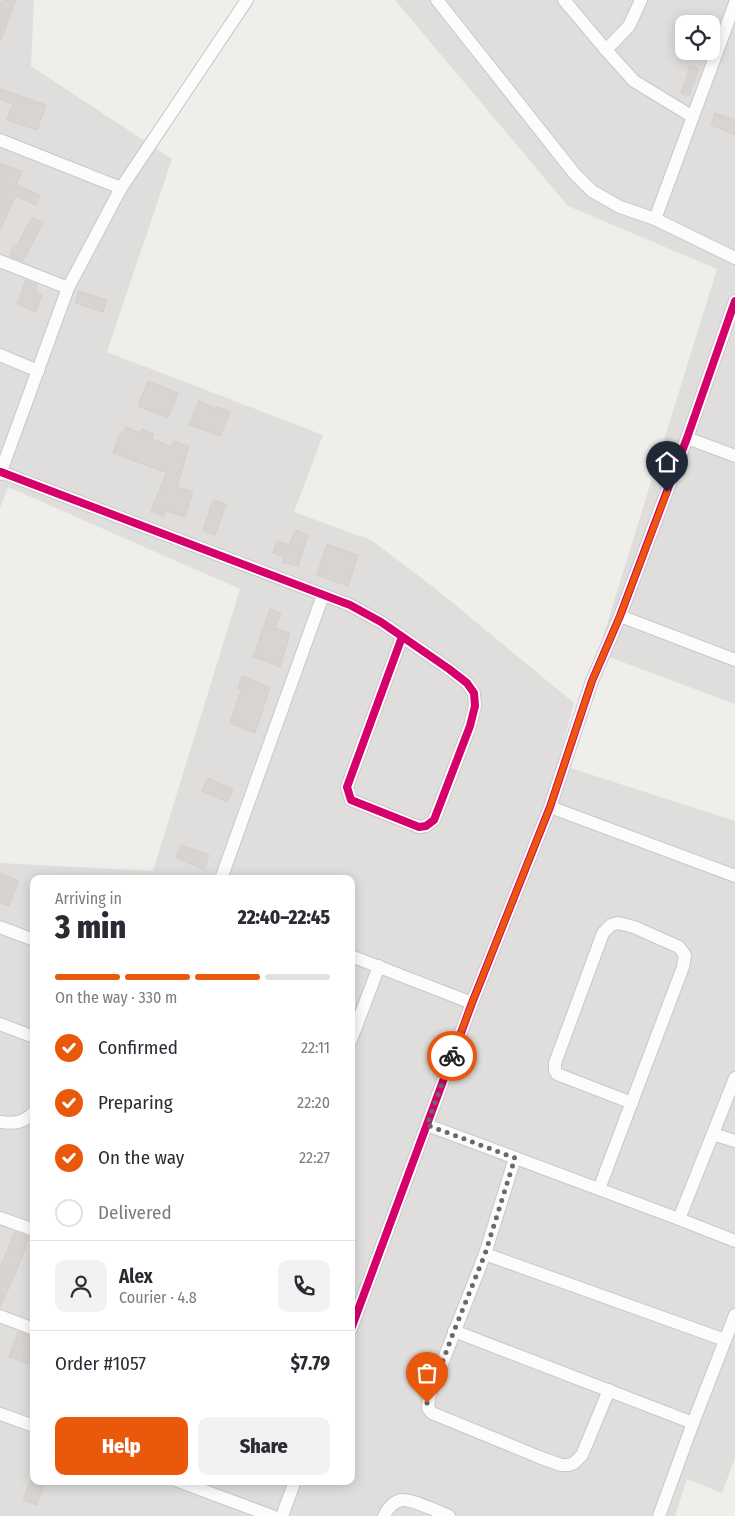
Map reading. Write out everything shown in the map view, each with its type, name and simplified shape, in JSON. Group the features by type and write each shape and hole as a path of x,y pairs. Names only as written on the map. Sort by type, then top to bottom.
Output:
{"street":[{"path":"247,0 121,188 68,288 0,473 350,605 381,622 467,683 474,693 475,706 470,726 434,820 426,826 418,827 351,800 347,787 402,637"},
{"path":"437,0 574,173 592,191 620,207 655,219 735,258"},
{"path":"564,0 634,81 693,117"},
{"path":"606,50 629,26 641,0"},
{"path":"655,219 735,3"},
{"path":"0,140 121,188"},
{"path":"0,261 68,288"},
{"path":"355,1318 472,1003 550,807 592,681 620,616 687,438 735,301"},
{"path":"0,355 38,371"},
{"path":"687,438 735,456"},
{"path":"222,875 323,595"},
{"path":"620,616 735,660"},
{"path":"550,807 735,876"},
{"path":"599,1189 632,1103 684,967 685,955 680,947 634,927 618,924 610,925 602,933 555,1064 555,1070 557,1074 632,1103"},
{"path":"0,927 30,938"},
{"path":"355,957 472,1003"},
{"path":"355,1029 378,966"},
{"path":"0,1024 30,1035"},
{"path":"679,1219 735,1078"},
{"path":"0,1122 12,1124 30,1116"},
{"path":"427,1125 735,1241"},
{"path":"713,1134 735,1142"},
{"path":"515,1158 485,1254 428,1400 428,1410 539,1457 561,1465 574,1464 582,1455 608,1390"},
{"path":"0,1218 30,1229"},
{"path":"485,1254 725,1340"},
{"path":"659,1516 692,1423 735,1315"},
{"path":"0,1316 30,1327"},
{"path":"454,1331 692,1423"},
{"path":"0,1414 30,1425"},
{"path":"193,1485 272,1516"},
{"path":"282,1516 294,1485"},
{"path":"384,1516 389,1507 402,1500 449,1516"}],"shaded area":[{"path":"0,0 34,0 31,66 172,159 107,352 323,435 294,512 371,540 436,589 574,703 558,764 735,821 735,1458 722,1493 687,1479 675,1516 0,1516 0,863 153,871 240,589 8,487 0,508"},
{"path":"395,0 735,0 735,704 598,653 717,269 568,206"}],"building":[{"path":"5,0 16,0 0,40 0,3"},
{"path":"690,66 699,69 689,96 681,93"},
{"path":"0,89 46,105 37,130 7,120 13,104 0,99"},
{"path":"715,113 735,120 735,135 711,125"},
{"path":"0,163 22,171 16,185 40,195 36,205 15,196 0,231"},
{"path":"32,217 43,223 23,261 10,256 13,246 17,246"},
{"path":"26,280 37,285 35,292 42,295 36,312 17,304"},
{"path":"79,291 107,300 103,312 75,303"},
{"path":"148,381 178,393 168,418 138,406"},
{"path":"199,401 216,409 217,407 230,412 220,436 189,425"},
{"path":"126,427 140,433 142,429 154,434 152,439 171,447 173,441 189,446 177,487 193,492 185,517 165,511 163,516 151,511 166,473 113,453 120,433 123,435"},
{"path":"213,500 226,504 215,535 203,530"},
{"path":"295,530 308,535 298,566 282,562 284,557 273,553 277,541 289,545"},
{"path":"327,544 358,555 348,586 317,575"},
{"path":"270,609 281,613 275,628 290,633 280,667 253,657"},
{"path":"242,676 270,687 255,733 230,723 241,690 238,689"},
{"path":"207,778 233,789 227,802 202,791"},
{"path":"181,845 209,855 204,869 176,858"},
{"path":"0,873 19,881 9,906 0,903"},
{"path":"14,1232 29,1237 0,1308 0,1269"},
{"path":"18,1332 30,1336 30,1365 9,1357"},
{"path":"30,1481 30,1485 44,1485 37,1505 23,1500"}],"cycle path":[{"path":"355,1318 472,1003 550,807 592,681 620,616 687,438 735,301"},
{"path":"1,472 350,605 381,622 467,683 474,693 475,706 470,726 434,820 426,826 419,827 351,800 347,787 402,637"}],"way so far":[{"path":"427,1403 485,1254 515,1158 427,1125 452,1056"}],"route":[{"path":"452,1056 550,807 592,681 620,616 667,492"}]}
